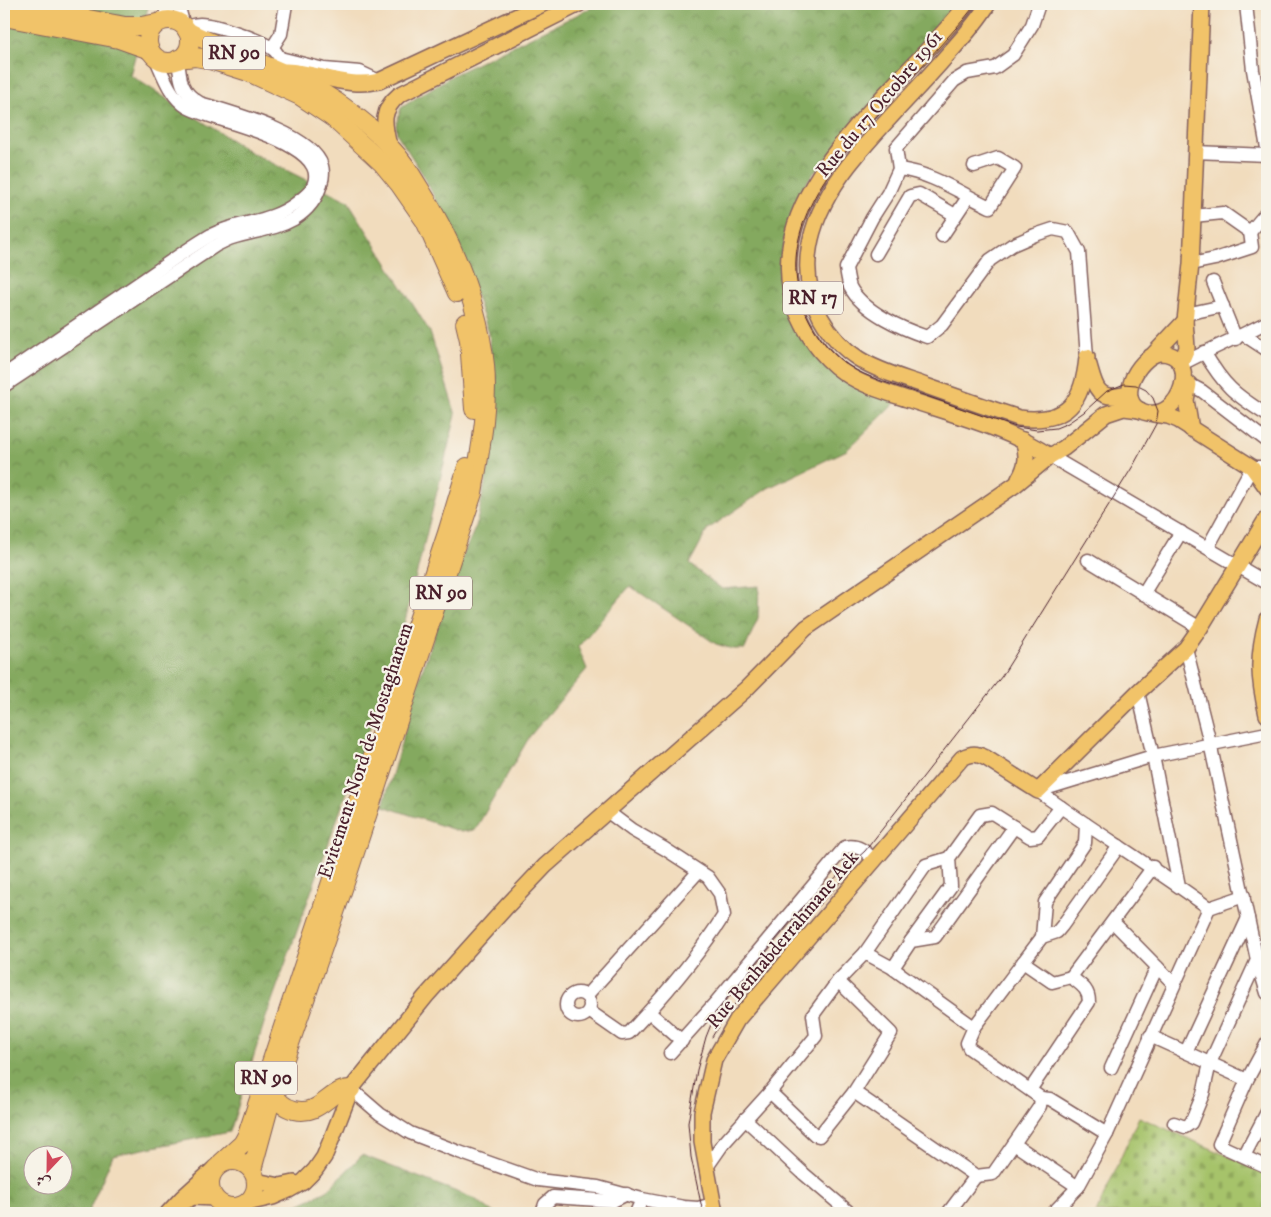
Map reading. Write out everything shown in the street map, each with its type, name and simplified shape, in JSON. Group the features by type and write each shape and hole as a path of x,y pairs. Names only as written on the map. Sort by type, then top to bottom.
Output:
{"highway":[{"path":"4,17 119,39 166,61 178,60 189,47 190,42 185,28 174,20 141,26 125,26 10,4"},
{"path":"153,54 148,39 149,33 159,22"},
{"name":"Evitement Nord de Mostaghanem","path":"185,28 216,46 278,62 336,102 389,146 407,167 433,209 455,254 469,292 479,330 485,366 485,408 481,447 473,492 456,549 273,1094 254,1176"},
{"name":"Evitement Nord de Mostaghanem","path":"178,60 195,57 207,59 248,72 300,96 333,118 382,163 425,221 460,299 468,340 474,404 472,442 465,478 247,1134 242,1144 218,1166"},
{"path":"273,1094 280,1104 287,1108 308,1111 319,1106 341,1090 351,1089"},
{"path":"234,1160 247,1165 254,1176 254,1194 242,1207 228,1207 215,1204 209,1183 211,1175 218,1166 234,1160"}],"main road":[{"path":"278,62 298,72 348,83 370,83 379,81 543,4"},
{"path":"389,146 385,128 386,113 389,105 399,95 579,4"},
{"name":"Rue du 17 Octobre 1961","path":"967,4 852,133 816,179 801,208 792,234 789,257 789,282 796,308 809,335 827,357 850,377 880,390 1006,432 1050,456"},
{"name":"Rue du 17 Octobre 1961","path":"988,4 968,32 857,155 830,192 816,222 810,240 807,261 809,285 817,310 829,331 848,351 873,366 1019,418 1051,417 1059,415 1072,406 1085,401 1123,394"},
{"path":"1191,429 1186,400 1186,382 1181,363 1186,348 1186,317 1191,264 1202,4"},
{"path":"379,81 392,92 399,95"},
{"path":"1050,456 1059,444 1123,394 1139,366 1154,354 1186,317"},
{"path":"1154,354 1168,354 1181,363"},
{"path":"1072,406 1081,390 1087,357"},
{"path":"1087,357 1096,388 1107,396 1123,394 1147,412 1162,412 1169,408 1186,382"},
{"path":"1178,396 1179,413 1191,429"},
{"path":"242,1207 273,1197 303,1182 315,1170 324,1157 351,1089 426,996 545,866 746,689 806,628 1015,485 1050,456 1064,448 1112,411 1124,408 1173,418 1260,467 1267,488"},
{"path":"1015,485 1025,468 1026,459 1023,440"},
{"path":"1038,791 1138,692 1186,648 1239,566 1267,518"},
{"path":"1267,618 1259,662 1267,715"},
{"name":"Rue Benhabderrahmane Aek","path":"714,1208 702,1142 702,1112 711,1072 731,1028 962,758 970,754 976,754 986,758 1038,791"},
{"path":"171,1210 218,1166"},
{"path":"254,1176 280,1186 303,1182"},
{"path":"171,1210 193,1197 215,1204"}],"street":[{"path":"159,22 170,4"},
{"path":"178,4 185,28 201,24 259,41 278,62"},
{"path":"278,62 286,4"},
{"path":"1039,4 1032,25 1013,55 995,68 967,73 954,81 896,148 899,169 888,193 846,268 850,287 864,304 907,330 928,337 942,325 990,260 1012,245 1035,235 1053,229 1068,232 1080,252 1087,357"},
{"path":"1246,4 1253,70 1267,148"},
{"path":"4,375 202,241 221,231 280,214 300,201 311,189 314,182 313,171 310,163 304,156 276,139 188,108 173,94 153,54"},
{"path":"4,386 215,246 232,238 283,225 296,218 310,206 319,192 324,175 322,164 312,151 296,138 276,129 200,103 191,98 181,83 178,60"},
{"path":"1195,152 1267,155"},
{"path":"899,169 914,171 939,181 990,207 1015,168 998,158 974,166"},
{"path":"876,254 910,196 919,194 955,215"},
{"path":"942,236 968,197"},
{"path":"1250,232 1267,212"},
{"path":"1191,264 1215,259 1252,247 1250,232 1223,213 1193,216"},
{"path":"1213,282 1222,306 1240,337 1267,350"},
{"path":"1186,317 1222,306"},
{"path":"1181,363 1240,337 1267,322"},
{"path":"1204,352 1215,371 1229,388 1267,415"},
{"path":"1186,382 1264,438 1267,422"},
{"path":"1050,456 1267,583"},
{"path":"1208,547 1260,467"},
{"path":"1143,594 1181,532"},
{"path":"1088,560 1200,628"},
{"path":"1186,648 1210,743 1257,960 1266,985"},
{"path":"1138,692 1179,886"},
{"path":"1038,791 1153,756 1267,733"},
{"path":"1038,791 1153,867 1209,908"},
{"path":"707,1167 723,1144 770,1092 816,1036 813,1014 838,981 865,953 926,865 949,858 980,815 992,813 1030,837 1038,836 1060,807"},
{"path":"589,1011 622,1034 629,1033 649,1012 709,939 724,915 720,894 708,877 632,830 608,812"},
{"path":"1042,937 1045,902 1085,843 1086,824"},
{"path":"911,941 935,937 1014,828"},
{"path":"670,1053 787,917 845,846 859,847 875,861"},
{"path":"1107,1134 1050,1099 1036,1094 969,1048 967,1043 974,1027 1042,937 1057,932 1119,846"},
{"path":"893,968 951,886 949,858"},
{"path":"1023,962 1052,982 1071,977 1153,867"},
{"path":"586,996 698,872"},
{"path":"1053,1213 1078,1187 1107,1134 1209,908 1244,896"},
{"path":"1043,915 1050,921 1062,926"},
{"path":"1186,1052 1248,918"},
{"path":"1113,922 1174,984"},
{"path":"865,953 893,968 974,1027"},
{"path":"1174,1123 1185,1127 1190,1124 1203,1094 1210,1063 1257,960"},
{"path":"1112,1068 1157,967"},
{"path":"854,1092 976,1176 993,1174 1040,1106 1036,1094 1089,1002 1089,995 1085,988 1071,977"},
{"path":"770,1092 815,1135 819,1136 854,1092 892,1032 838,981"},
{"path":"575,993 586,996 590,1003 589,1011 583,1016 576,1016 569,1012 566,1005 568,998 575,993"},
{"path":"649,1012 682,1041"},
{"path":"1150,1036 1248,1080"},
{"path":"1267,1043 1219,1144 1267,1167"},
{"path":"351,1089 380,1114 410,1132 538,1180 598,1187 627,1194 642,1200 684,1207 714,1208"},
{"path":"1244,1156 1267,1112"},
{"path":"745,1119 804,1174 850,1213"},
{"path":"702,1142 723,1144"},
{"path":"1014,1144 1078,1187"},
{"path":"948,1213 976,1176"},
{"path":"542,1213 547,1201 556,1196 613,1201 627,1194"},
{"path":"636,1213 642,1200"}],"green space":[{"path":"4,4 149,4 130,75 250,152 348,201 430,332 456,415 397,653 265,1020 230,1132 113,1155 88,1213 4,1213"},
{"path":"599,4 902,4 929,9 933,4 957,4 809,179 795,206 786,232 782,252 786,296 799,331 895,403 847,450 768,488 708,529 689,564 722,589 759,586 758,618 745,649 733,649 716,644 630,586 578,647 587,669 530,736 475,830 461,832 383,806 422,671 455,574 476,526 497,428 489,333 455,237 422,173 397,134 396,125 401,108 453,75"},
{"path":"1139,1117 1267,1173 1267,1213 1096,1213"},
{"path":"362,1155 475,1199 494,1213 284,1213 327,1191"}],"tram line":[{"path":"703,1213 691,1157 688,1123 697,1070 706,1037 714,1017 727,998 801,909 865,851 1002,676 1133,466 1156,424 1158,411 1153,398 1146,390 1136,385 1124,384 1107,391 1084,412 1068,423 1056,428 1037,430 1016,427 880,380 849,366 833,353 820,338 802,303 797,280 796,257 800,234 807,212 818,191 846,151 976,4"},
{"path":"712,1037 724,1017 808,916 846,877"}]}
